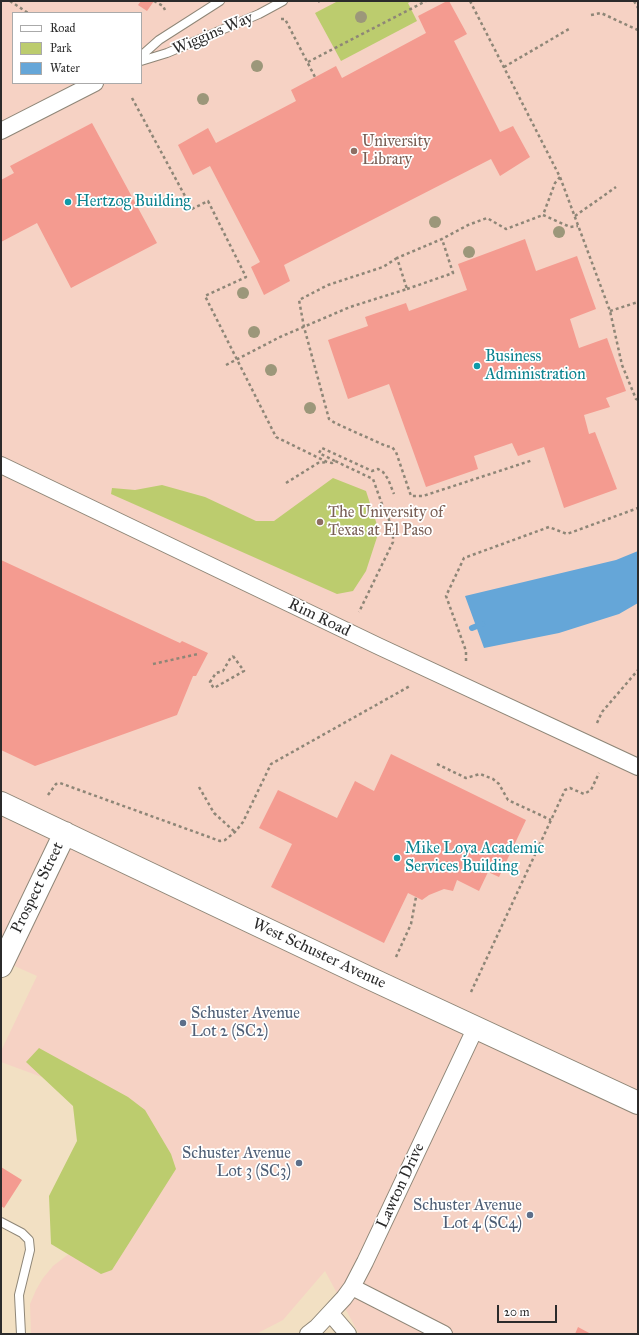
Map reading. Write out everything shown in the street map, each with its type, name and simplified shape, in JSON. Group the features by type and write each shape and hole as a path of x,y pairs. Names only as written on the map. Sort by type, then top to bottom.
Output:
{"main road":[{"name":"West Schuster Avenue","path":"1,802 366,977 638,1103"},
{"name":"Prospect Street","path":"1,966 66,832"}],"street":[{"path":"1,131 93,84"},
{"name":"Rim Road","path":"1,465 372,643 638,767"},
{"name":"Lawton Drive","path":"308,1334 317,1327 344,1298 352,1287 476,1027"},
{"path":"352,1287 444,1334"},
{"path":"330,1313 348,1334"}],"lane":[{"name":"Wiggins Way","path":"142,55 159,40 220,1"},
{"name":"Wiggins Way","path":"142,61 167,53 259,14 283,1"},
{"path":"1,1222 22,1233 29,1240 30,1250 19,1295 21,1334"}],"path":[{"path":"154,1 163,6 165,10"},
{"path":"308,62 426,1"},
{"path":"470,1 560,177 610,311 622,365 636,399 638,400"},
{"path":"634,1 638,8"},
{"path":"13,2 27,12"},
{"path":"591,15 601,14 638,30"},
{"path":"285,19 315,77"},
{"path":"504,67 569,29"},
{"path":"132,98 192,209 208,201 246,277 205,296 276,437 327,462"},
{"path":"544,215 555,183 560,177"},
{"path":"575,216 616,187"},
{"path":"533,460 423,496 411,496 396,452 392,447 386,446 335,423 330,419 304,327 299,300 328,285 383,267 397,258 442,239 468,225 487,218 506,229 544,215 570,227 578,226"},
{"path":"226,365 280,337 350,307 453,273 442,239"},
{"path":"397,258 407,289"},
{"path":"610,311 638,302"},
{"path":"359,612 393,542 393,535 388,516 383,507 373,479 319,453 322,448 372,471 378,469 383,472 388,479 394,494"},
{"path":"286,482 318,463 332,463 335,461"},
{"path":"466,662 466,651 446,596 464,558 549,527 567,534 638,508"},
{"path":"153,664 198,654"},
{"path":"231,656 244,671 214,688 210,682 216,673 223,672 231,656"},
{"path":"597,723 602,712 638,670"},
{"path":"48,795 56,784 60,783 220,841 225,840 235,832 242,822 271,764 410,686"},
{"path":"437,764 466,778 480,774 493,779 508,800 551,820"},
{"path":"471,992 565,790 570,788 584,794 591,790 599,772"},
{"path":"199,787 214,813 235,832"},
{"path":"396,957 411,924 416,897"}],"shaded area":[{"name":"The University of Texas at El Paso","path":"1,1 638,1 638,1334 359,1334 325,1271 283,1320 256,1334 31,1334 30,1304 36,1290 43,1278 53,1266 74,1250 104,1100 1,1062 1,1051 37,976 1,960"}],"green space":[{"path":"338,1 412,1 408,3 417,21 341,61 315,13"},
{"path":"333,478 366,491 379,531 366,571 353,591 337,594 111,494 112,488 135,490 162,485 205,497 256,521 274,521"},
{"path":"39,1048 128,1097 145,1110 171,1154 176,1169 112,1270 101,1274 51,1244 49,1196 77,1141 73,1106 26,1062"}],"water":[{"path":"638,551 638,603 619,614 559,633 484,648 465,596 616,560"}],"building":[{"path":"141,1 154,1 147,11 138,5"},
{"name":"University Library","path":"449,1 467,34 454,41 500,132 513,126 530,157 500,176 491,159 284,265 290,281 264,295 251,267 260,262 210,166 193,175 178,145 208,128 216,143 296,101 291,90 336,66 342,78 426,33 418,16"},
{"name":"Hertzog Building","path":"92,123 157,243 71,288 37,223 1,242 1,180 14,173 10,166"},
{"name":"Business Administration","path":"525,239 536,271 577,256 596,309 570,319 579,348 607,338 626,391 606,398 610,407 584,415 589,434 595,432 617,489 564,508 544,447 518,456 512,443 474,456 478,469 426,487 389,384 348,399 328,340 368,326 365,317 406,303 409,311 467,290 458,264"},
{"path":"1,560 180,643 182,641 208,653 196,676 193,676 177,715 35,766 1,750"},
{"name":"Mike Loya Academic Services Building","path":"391,754 526,820 499,877 488,872 479,891 457,880 453,891 444,889 429,895 422,900 408,893 384,943 271,887 292,844 259,828 278,790 337,818 355,781 374,791"},
{"path":"1,1167 22,1180 4,1208 1,1206"},
{"path":"578,1327 591,1334 575,1334"}],"waterway":[{"path":"472,628 482,624"}],"place":[{"name":"University Library","path":"354,151"},
{"name":"Hertzog Building","path":"68,202"},
{"name":"Business Administration","path":"477,366"},
{"name":"The University of Texas at El Paso","path":"320,522"},
{"name":"Mike Loya Academic Services Building","path":"397,858"},
{"name":"Schuster Avenue Lot 2 (SC2)","path":"183,1023"},
{"name":"Schuster Avenue Lot 3 (SC3)","path":"299,1163"},
{"name":"Schuster Avenue Lot 4 (SC4)","path":"530,1215"}]}
